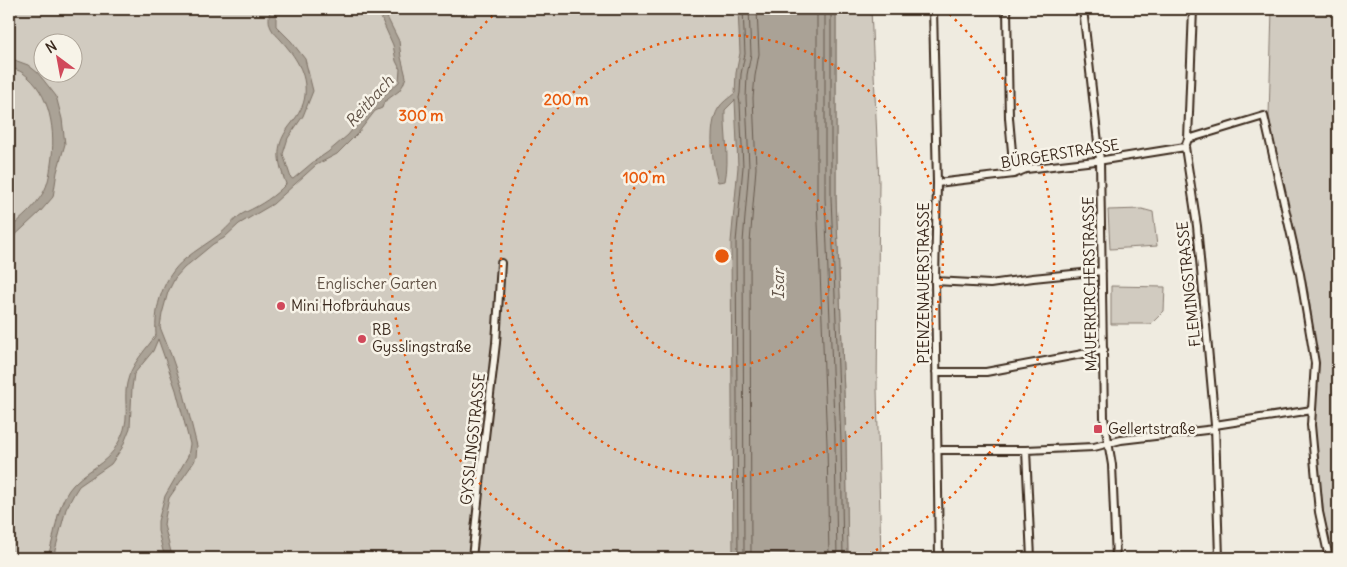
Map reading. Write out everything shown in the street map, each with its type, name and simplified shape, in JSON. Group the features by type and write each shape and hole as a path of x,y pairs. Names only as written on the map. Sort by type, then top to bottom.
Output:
{"street":[{"name":"PIENZENAUERSTRASSE","path":"933,9 937,183 935,281 939,558"},
{"path":"1007,9 1009,118 1014,174"},
{"name":"MAUERKIRCHERSTRASSE","path":"1083,9 1100,160 1104,418 1112,465 1116,558"},
{"name":"FLEMINGSTRASSE","path":"1193,9 1188,138 1186,147 1197,226 1215,427 1219,558"},
{"path":"1188,138 1264,116 1300,274 1314,355 1311,425 1319,512 1329,558"},
{"name":"BÜRGERSTRASSE","path":"937,183 1014,174 1026,169 1186,147"},
{"name":"GYSSLINGSTRASSE","path":"472,558 496,343 501,263"},
{"path":"935,281 990,284 1102,271"},
{"path":"936,372 986,372 1104,350"},
{"path":"937,450 1026,450 1094,447 1121,440 1215,427 1312,410"},
{"path":"1026,450 1031,558"}],"green space":[{"name":"Englischer Garten","path":"9,9 742,9 741,558 9,558"},
{"path":"836,9 871,9 879,182 877,388 881,558 848,558 846,442 836,198"},
{"path":"1272,9 1338,9 1338,558 1333,558 1323,511 1314,426 1318,363 1308,292 1269,116"},
{"path":"1142,209 1153,212 1157,246 1110,249 1108,210"},
{"path":"1111,286 1165,287 1164,311 1151,324 1111,324"}],"water":[{"path":"270,9 278,9 276,13 276,26 305,59 313,91 303,116 288,138 283,154 291,178 293,179 348,135 369,109 399,82 400,69 396,61 393,45 377,9 383,9 399,41 406,77 403,85 399,91 384,102 382,108 375,111 358,133 337,154 316,165 273,204 239,224 224,238 213,244 184,268 175,278 168,292 160,327 183,390 197,446 194,462 169,498 165,518 164,525 171,552 175,558 169,558 163,551 158,531 158,521 165,496 188,456 190,444 176,390 158,339 153,351 134,374 130,428 122,448 111,464 79,486 66,509 53,558 47,558 64,498 74,483 102,463 114,451 121,437 126,420 126,388 129,376 135,364 156,335 158,303 171,275 185,259 220,234 239,216 268,200 286,184 279,160 280,145 286,131 302,107 305,87 299,65 271,28 269,21"},
{"name":"Isar","path":"738,9 836,9 836,198 846,442 848,558 733,558 731,242 738,167 735,100 725,110 727,164 725,181 718,182 716,175 712,135 718,109 735,93 740,53"},
{"path":"9,58 28,65 32,68 32,81 18,70 9,68"},
{"path":"33,82 45,82 56,96 62,119 65,144 57,172 53,197 9,241 9,229 32,208 45,190 50,171 53,139 52,126 40,91"}],"waterway":[{"path":"1337,9 1338,20"}],"place":[{"name":"Mini Hofbräuhaus","path":"281,306"},
{"name":"RB Gysslingstraße","path":"362,339"},
{"name":"Gellertstraße","path":"1098,429"}],"water label":[{"name":"Reitbach","path":"369,101"}]}
